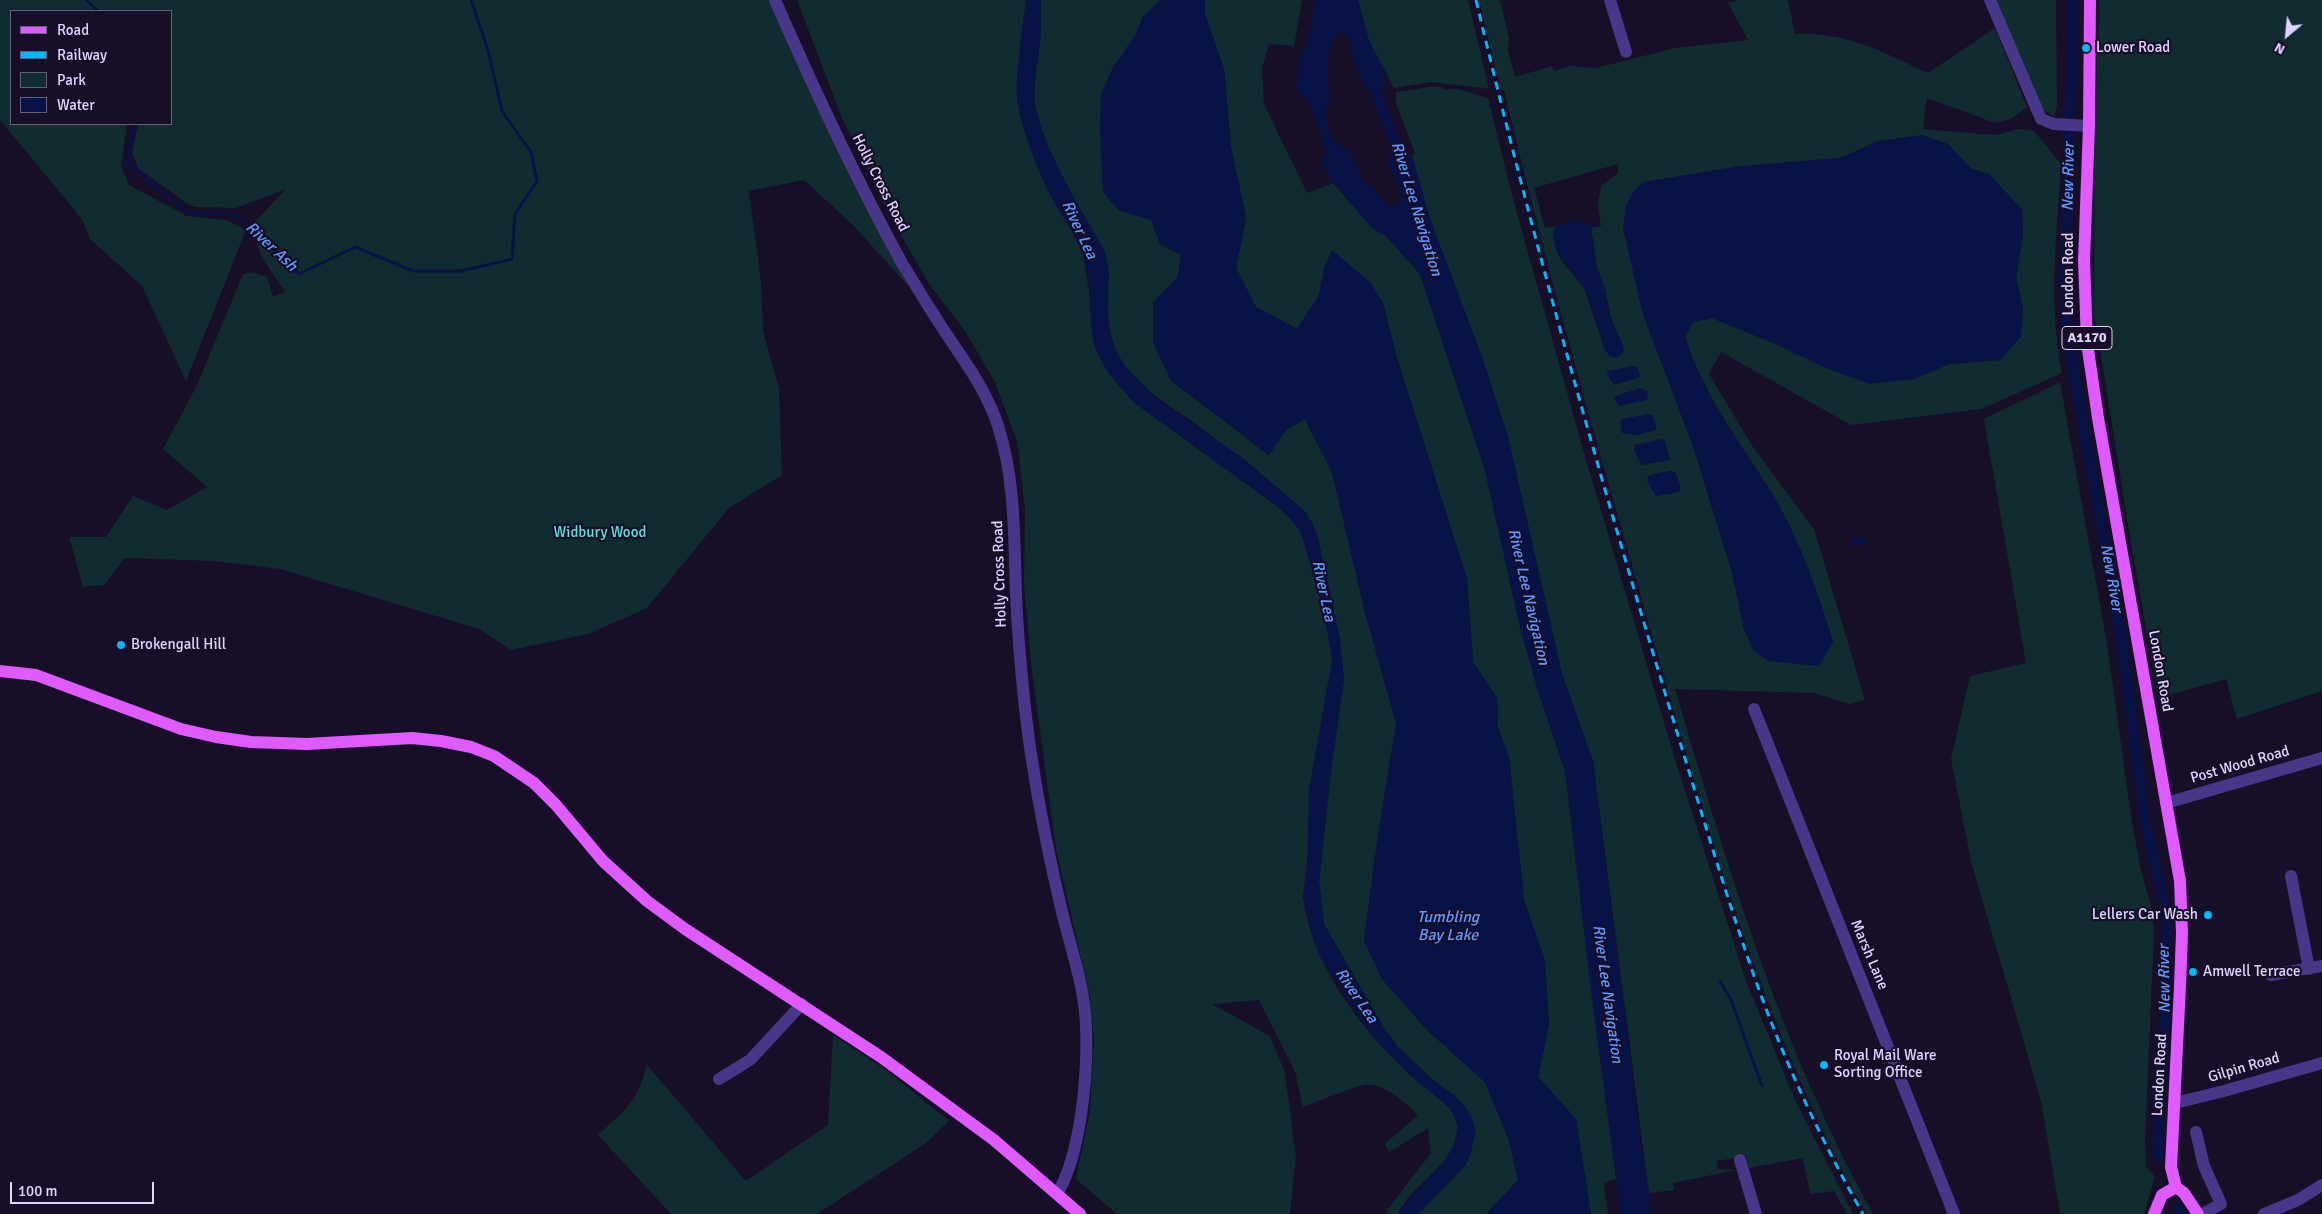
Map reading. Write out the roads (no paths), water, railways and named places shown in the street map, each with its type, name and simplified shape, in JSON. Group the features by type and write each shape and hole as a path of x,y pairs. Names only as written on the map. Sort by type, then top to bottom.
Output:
{"main road":[{"name":"A1170","path":"2088,126 2090,0"},
{"name":"London Road","path":"2088,126 2084,260 2085,313 2089,361 2166,803 2181,900 2180,986 2170,1167 2176,1187 2184,1193 2198,1214"},
{"path":"0,671 36,675 181,729 216,737 250,742 307,744 412,738 471,747 494,756 534,783 556,805 603,861 646,901 684,929 881,1057 958,1113 1057,1194 1069,1210 1080,1214"},
{"path":"2154,1214 2162,1195 2176,1187"}],"street":[{"name":"Holly Cross Road","path":"775,0 808,77 900,257 986,394 998,426 1008,466 1013,504 1017,614 1031,752 1046,843 1082,990 1086,1025 1085,1068 1078,1129 1063,1185 1057,1194"},
{"path":"1610,0 1626,52"},
{"path":"1990,0 2039,116 2047,123 2088,126"},
{"name":"Marsh Lane","path":"1754,709 1954,1214"},
{"name":"Post Wood Road","path":"2166,803 2322,758"},
{"path":"2271,975 2316,968 2291,876"},
{"path":"719,1079 750,1060 802,1004"},
{"name":"Gilpin Road","path":"2175,1103 2322,1064"},
{"path":"2196,1132 2204,1166 2221,1204 2202,1214"},
{"path":"1740,1160 1756,1214"},
{"path":"2264,1214 2298,1200 2322,1185"}],"water":[{"name":"River Lea","path":"1026,0 1041,0 1040,42 1035,88 1035,103 1039,121 1064,179 1105,252 1109,269 1108,316 1111,336 1116,351 1125,366 1156,398 1244,459 1305,511 1317,534 1340,639 1344,680 1331,771 1319,881 1324,924 1384,1028 1399,1048 1466,1107 1476,1132 1470,1156 1465,1166 1418,1214 1398,1214 1411,1196 1444,1161 1454,1145 1458,1126 1451,1109 1412,1077 1383,1048 1360,1019 1320,957 1312,935 1303,896 1307,870 1309,790 1332,659 1324,612 1301,532 1290,518 1274,504 1136,404 1108,372 1098,354 1092,334 1089,284 1083,255 1080,246 1043,179 1029,144 1018,108 1017,75"},
{"name":"Tumbling Bay Lake","path":"1161,0 1205,0 1205,14 1224,69 1231,147 1246,218 1236,268 1256,307 1297,329 1319,295 1324,269 1332,250 1370,282 1383,303 1397,358 1467,579 1473,662 1497,698 1498,728 1509,757 1524,900 1545,961 1549,1025 1538,1077 1576,1119 1591,1214 1486,1214 1518,1180 1509,1140 1485,1082 1428,1031 1382,979 1364,940 1396,723 1365,612 1332,472 1305,419 1287,429 1269,455 1171,381 1153,343 1153,302 1178,277 1181,255 1160,244 1151,220 1118,210 1103,192 1100,131 1101,95 1112,69 1135,36 1143,17"},
{"path":"1315,0 1358,0 1369,41 1386,72 1383,75 1383,88 1371,93 1359,73 1349,36 1340,32 1337,34 1330,52 1327,67 1331,102 1326,104 1328,110 1316,113 1297,88 1298,71 1311,28"},
{"path":"1384,104 1396,139 1390,141 1379,106"},
{"path":"1922,135 1948,144 1973,170 1989,174 2022,210 2023,235 2016,277 2023,308 2021,337 2000,360 1949,364 1914,379 1869,384 1824,367 1776,344 1712,318 1693,322 1685,336 1701,378 1712,398 1773,495 1792,530 1815,586 1833,642 1819,666 1768,661 1754,651 1744,629 1732,572 1693,446 1643,314 1623,227 1626,206 1632,194 1643,182 1734,167 1840,158 1879,141"},
{"path":"1399,142 1406,152 1412,156 1430,219 1483,360 1508,437 1562,674 1593,761 1641,1144 1652,1214 1621,1214 1594,1015 1565,771 1539,694 1520,627 1485,470 1420,274 1386,236 1372,228 1333,183 1321,161 1327,155 1328,145 1339,143 1342,148 1351,152 1363,181 1372,186 1389,206 1401,202 1402,197 1390,167 1391,143"},
{"path":"1577,219 1584,221 1591,228 1597,268 1605,289 1608,311 1623,345 1624,352 1617,358 1610,357 1605,350 1585,290 1558,254 1555,245 1556,226"},
{"path":"1632,366 1637,367 1641,377 1614,385 1607,374 1608,371"},
{"path":"1641,388 1647,391 1648,398 1646,400 1618,406 1614,396"},
{"path":"1652,415 1656,430 1637,435 1622,433 1620,421 1622,419"},
{"path":"1665,440 1670,460 1641,465 1634,450 1635,445"},
{"path":"1671,471 1676,473 1681,489 1679,492 1656,496 1647,481 1648,476"},
{"path":"1866,537 1867,544 1852,546 1851,539"}],"waterway":[{"name":"River Ash","path":"86,0 97,10"},
{"name":"River Ash","path":"135,125 127,164 190,214 236,215 299,274 355,247 413,271 461,271 512,259 515,214 537,181 531,152 502,111 488,50 471,0"},
{"name":"New River","path":"2072,0 2073,70 2068,124 2069,161 2065,266 2066,327 2122,642 2145,821 2164,903 2167,932 2165,1020 2158,1139 2159,1156"},
{"name":"River Lee Navigation","path":"1372,79 1399,155"},
{"path":"1315,100 1334,157"},
{"path":"1720,981 1731,1000 1762,1086"},
{"name":"New River","path":"2178,1208 2181,1214"}],"railway":[{"path":"1476,0 1543,266 1591,442 1723,882 1758,987 1780,1045 1819,1131 1863,1214"}],"place":[{"name":"Lower Road","path":"2086,48"},
{"name":"Brokengall Hill","path":"121,645"},
{"name":"Lellers Car Wash","path":"2208,915"},
{"name":"Amwell Terrace","path":"2193,972"},
{"name":"Royal Mail Ware Sorting Office","path":"1824,1065"}],"park label":[{"name":"Widbury Wood","path":"600,533"}]}
